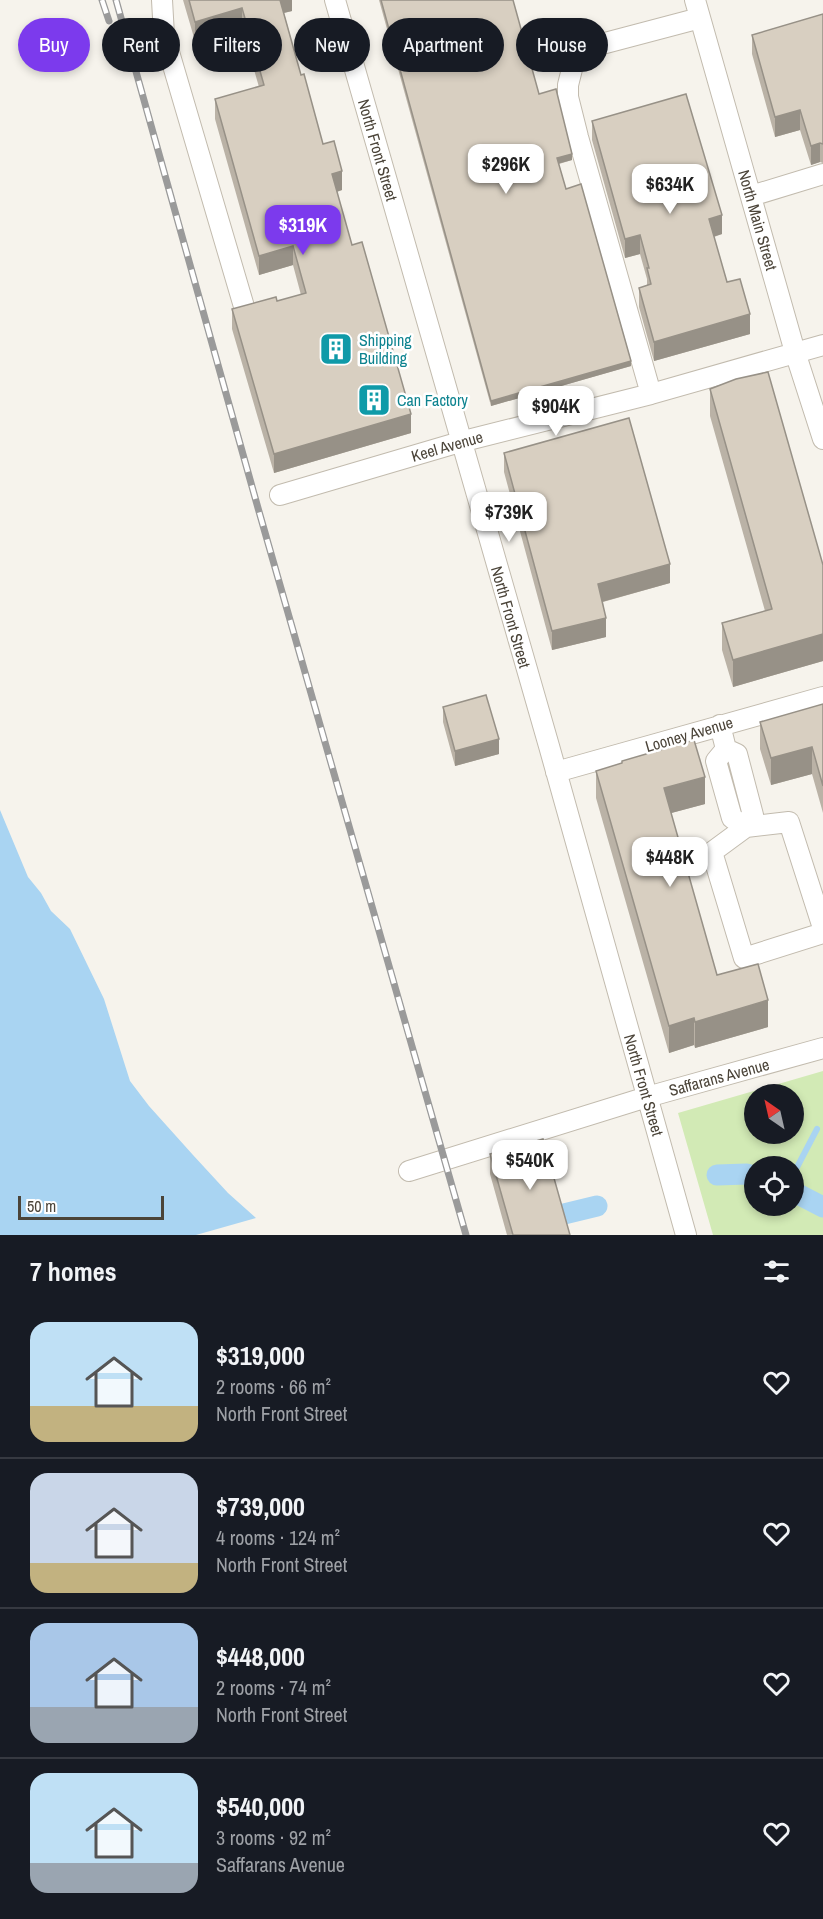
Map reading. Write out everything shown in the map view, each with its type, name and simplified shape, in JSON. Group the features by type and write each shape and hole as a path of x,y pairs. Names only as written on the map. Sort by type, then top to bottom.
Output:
{"street":[{"path":"162,0 164,36 245,310"},
{"name":"North Front Street","path":"335,0 686,1235"},
{"path":"651,394 578,137 568,96 568,85 574,61 594,46 697,9"},
{"name":"North Main Street","path":"697,9 795,352 823,439"},
{"path":"751,196 823,174"},
{"name":"Keel Avenue","path":"280,495 460,442 651,394 823,345"},
{"name":"Looney Avenue","path":"556,772 823,697"},
{"path":"720,725 726,748 716,761 732,818 746,827"},
{"path":"789,822 823,930 744,958 712,852 746,827 789,822"},
{"name":"Saffarans Avenue","path":"409,1171 647,1097 823,1048"}],"green space":[{"path":"823,1071 823,1235 713,1235 678,1113 744,1094 744,1144 804,1144 804,1084 778,1084"}],"water":[{"path":"0,810 28,877 41,893 51,911 70,929 104,999 130,1081 193,1155 228,1193 256,1218 196,1235 0,1235"}],"building":[{"path":"189,0 280,0 294,50 294,72 304,74 323,144 334,141 342,171 332,174 352,245 362,242 411,414 274,454 232,309 276,297 277,301 306,293 293,246 259,256 215,99 264,85 260,72 282,72 282,18 245,18 242,8 208,18 194,18"},
{"path":"381,0 513,0 518,18 516,18 516,72 533,72 539,94 556,89 572,154 557,158 566,189 581,184 631,361 491,401 401,72 504,72 504,18 386,18"},
{"path":"823,14 823,144 811,146 800,110 775,117 752,35"},
{"path":"686,94 722,215 709,219 727,282 740,279 750,314 654,342 639,288 651,284 640,235 625,239 592,121"},
{"path":"768,372 823,565 823,634 733,660 722,623 772,609 710,389 736,379"},
{"path":"629,418 670,564 598,584 606,618 552,631 504,453"},
{"path":"486,695 499,739 455,751 443,707"},
{"path":"823,704 823,786 812,747 771,758 760,722"},
{"path":"694,740 705,777 664,788 717,975 758,964 768,1000 695,1022 694,1018 669,1026 596,771"},
{"path":"543,1139 570,1235 513,1235 490,1154"}],"waterway":[{"path":"803,1156 817,1129"},
{"path":"717,1175 744,1174"},
{"path":"804,1197 823,1207"},
{"path":"564,1214 597,1206"}],"railway":[{"path":"102,0 108,18"},
{"path":"116,0 258,508 466,1235"}],"place":[{"name":"Shipping Building","path":"336,349"},
{"name":"Can Factory","path":"374,400"}]}
